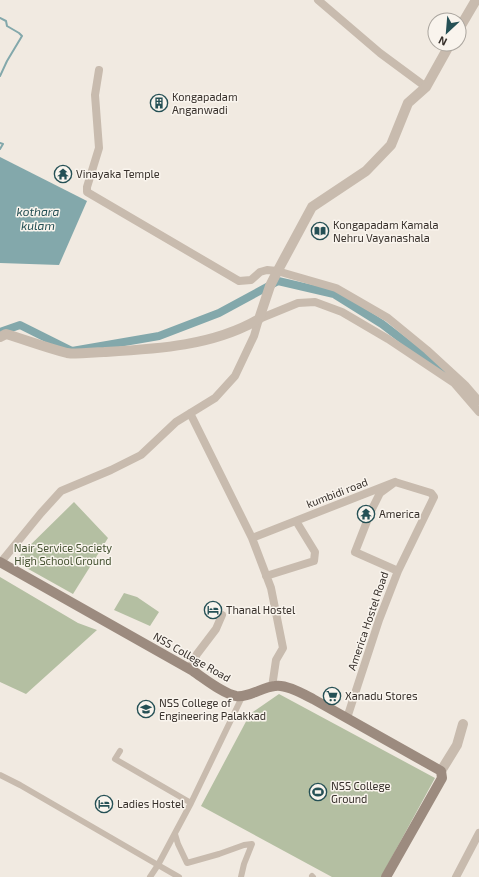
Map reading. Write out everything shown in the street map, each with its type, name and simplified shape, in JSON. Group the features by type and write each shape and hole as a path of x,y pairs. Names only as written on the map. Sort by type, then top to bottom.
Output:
{"main road":[{"name":"NSS College Road","path":"1,562 218,688 237,696 276,686 295,690 441,771"},
{"path":"386,877 442,778 441,771"}],"street":[{"path":"318,0 380,53 426,87"},
{"path":"467,15 476,0"},
{"path":"1,562 41,513 61,492 141,455 176,422 215,398 236,376 254,336 270,286 312,207 366,171 391,145 408,103 426,87 446,52"},
{"path":"99,70 95,95 99,148 87,187 87,192 239,281 251,280 260,272 267,270 277,271 336,288 388,318 427,350 465,385 479,401"},
{"path":"0,337 6,334 69,353 153,350 224,335 298,303 314,302 342,312 388,339 454,383 479,412"},
{"path":"190,414 252,538 271,588 282,648 276,660 272,687"},
{"path":"395,482 431,493 434,497 398,570"},
{"name":"kumbidi road","path":"252,538 395,482"},
{"name":"kumbidi road","path":"371,510 380,493 395,482"},
{"name":"America Hostel Road","path":"347,718 379,620 398,570 355,552 371,510"},
{"path":"266,576 314,561 315,552 296,521"},
{"path":"198,675 190,668 197,654 216,629 222,615"},
{"path":"150,877 191,803 243,695"},
{"path":"441,771 457,745 463,724"},
{"path":"120,751 115,759 191,803"},
{"path":"0,775 20,785 179,877"},
{"path":"456,877 479,833"},
{"path":"175,834 178,844 188,863 219,854 244,844 252,844 244,864 241,877"}],"green space":[{"name":"Nair Service Society High School Ground","path":"74,502 108,538 73,594 14,561"},
{"path":"0,577 78,623 97,630 26,694 0,682"},
{"path":"124,593 137,597 159,612 150,626 114,610"},
{"name":"NSS College Ground","path":"279,694 435,778 381,877 332,877 201,806 250,714"}],"water":[{"name":"kothara kulam","path":"0,157 87,201 59,265 0,263"}],"waterway":[{"path":"0,18 6,21 7,26 22,36 0,76"},
{"path":"0,143 3,144 0,149"},
{"path":"0,332 20,325 72,351 159,336 219,313 278,281 334,294 382,324 451,377"}],"place":[{"name":"Kongapadam Anganwadi","path":"159,103"},
{"name":"Vinayaka Temple","path":"63,174"},
{"name":"Kongapadam Kamala Nehru Vayanashala","path":"320,231"},
{"name":"America","path":"366,514"},
{"name":"Thanal Hostel","path":"213,610"},
{"name":"Xanadu Stores","path":"332,696"},
{"name":"NSS College of Engineering Palakkad","path":"146,709"},
{"name":"NSS College Ground","path":"318,792"},
{"name":"Ladies Hostel","path":"104,804"}]}
